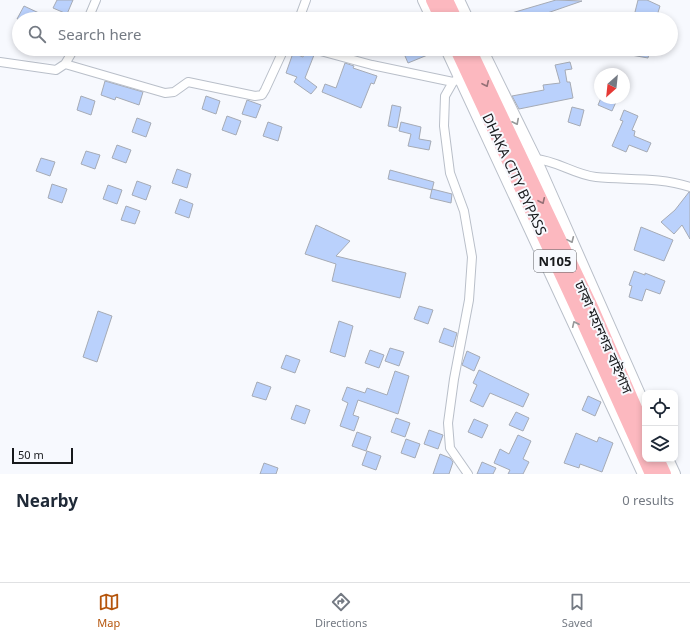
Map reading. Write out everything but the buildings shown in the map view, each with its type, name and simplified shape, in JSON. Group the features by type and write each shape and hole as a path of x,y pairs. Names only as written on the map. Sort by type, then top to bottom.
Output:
{"highway":[{"path":"433,0 439,12"},
{"path":"446,0 452,12"},
{"name":"DHAKA CITY BYPASS","path":"460,56 575,303 652,474"},
{"name":"ঢাকা মহানগর বাইপাস","path":"472,56 592,309 643,426"},
{"path":"658,462 664,474"}],"main road":[{"path":"424,0 430,12"},
{"path":"458,0 464,12"},
{"path":"449,56 457,80 644,474"},
{"path":"484,56 535,159 642,401"},
{"path":"668,462 674,474"}],"street":[{"path":"91,12 96,0"},
{"path":"302,12 306,0"},
{"path":"0,62 56,70 65,64 70,56"},
{"path":"65,64 165,93 174,92 188,82 255,96 262,95 280,56"},
{"path":"339,56 372,65 457,80 445,96 444,126 450,173 464,211 472,257 470,300 454,379 448,423 450,448 468,474"},
{"path":"535,159 545,159 594,177 640,178 690,187"}]}
